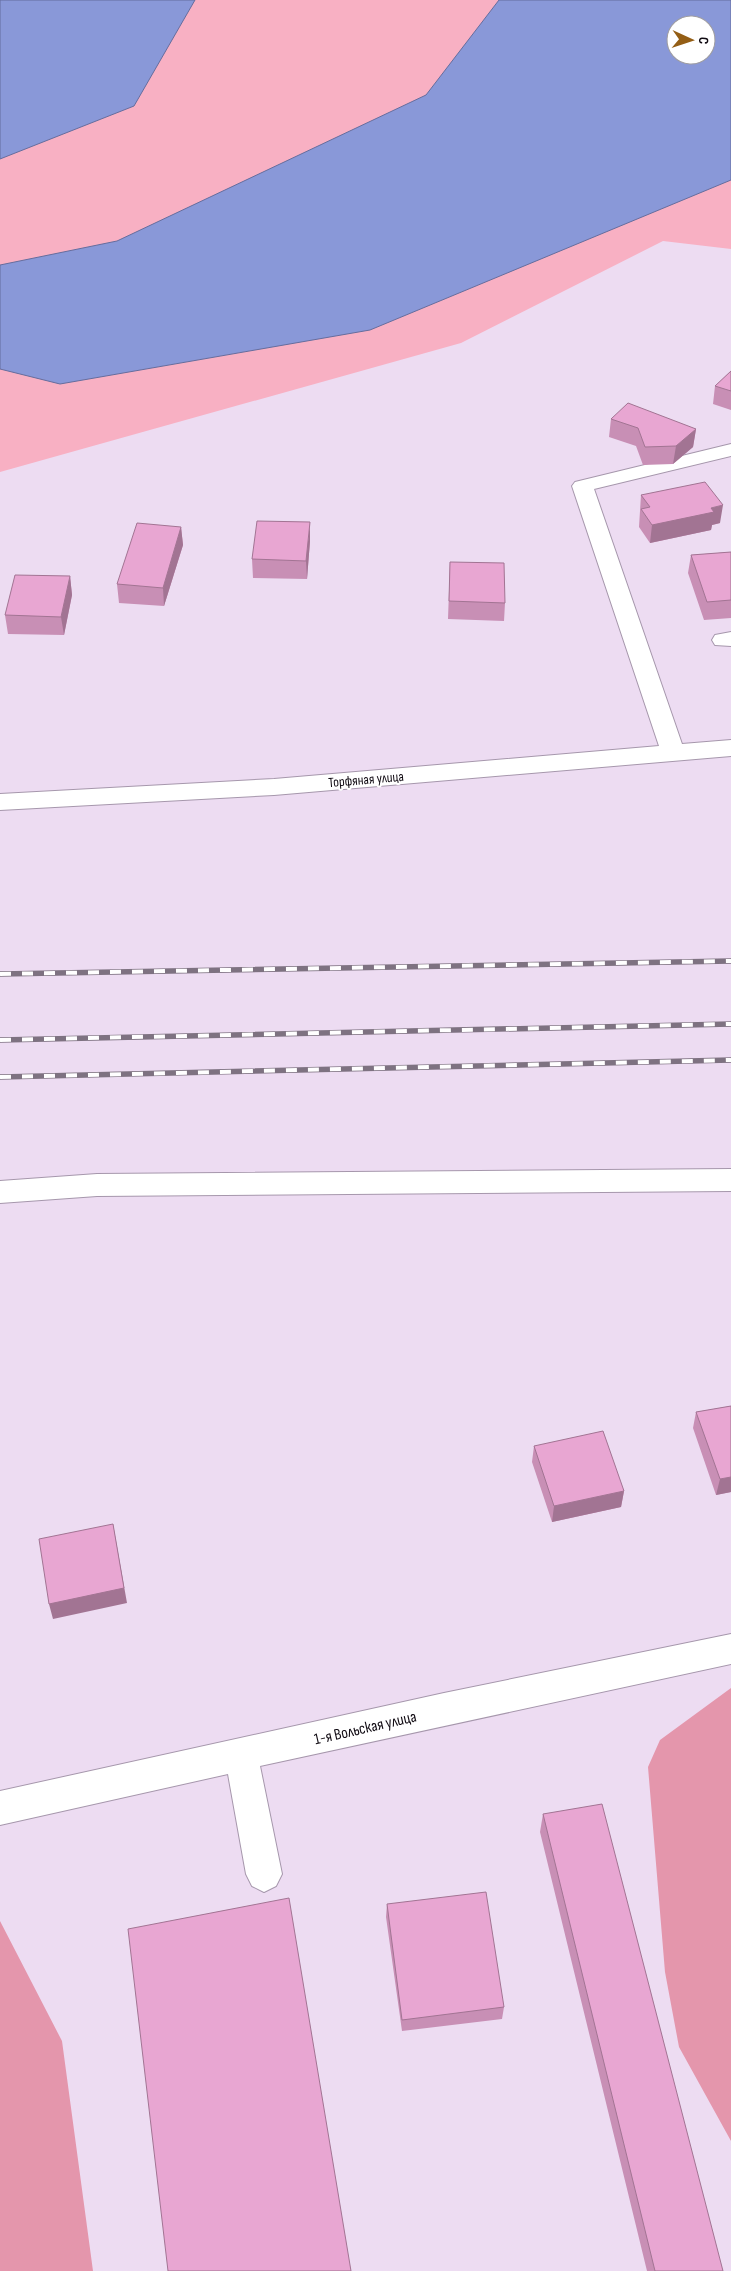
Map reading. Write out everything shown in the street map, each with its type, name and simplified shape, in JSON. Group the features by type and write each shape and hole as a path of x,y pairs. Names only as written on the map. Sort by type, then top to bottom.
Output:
{"street":[{"path":"673,753 582,486 731,450"},
{"name":"Торфяная улица","path":"0,802 274,786 731,748"},
{"path":"0,1192 98,1185 731,1180"},
{"name":"1-я Вольская улица","path":"0,1808 731,1648"},
{"path":"241,1754 264,1874"}],"shaded area":[{"path":"0,0 731,0 731,249 663,241 461,343 0,472"},
{"path":"731,1688 731,2141 679,2047 665,1972 648,1767 660,1740"},
{"path":"0,1921 62,2041 93,2271 0,2271"}],"water":[{"path":"0,0 195,0 134,106 0,159"},
{"path":"499,0 731,0 731,180 370,330 60,384 0,369 0,265 117,241 426,95"}],"building":[{"path":"731,371 731,391 715,386"},
{"path":"628,403 696,429 676,446 645,447 638,428 611,419"},
{"path":"705,482 723,505 711,508 714,512 652,525 641,509 650,507 641,495"},
{"path":"257,521 310,522 306,561 252,559"},
{"path":"137,523 181,527 163,588 117,584"},
{"path":"731,552 731,600 707,602 691,555"},
{"path":"450,562 504,563 505,603 449,601"},
{"path":"15,575 70,576 61,617 5,615"},
{"path":"731,1406 731,1477 720,1479 696,1412"},
{"path":"603,1431 624,1491 554,1506 534,1446"},
{"path":"113,1524 124,1588 49,1604 39,1539"},
{"path":"602,1804 723,2271 655,2271 543,1814"},
{"path":"486,1892 504,2007 402,2020 387,1904"},
{"path":"289,1898 351,2271 168,2271 128,1929"}],"railway":[{"path":"0,974 731,961"},
{"path":"0,1040 731,1024"},
{"path":"0,1077 731,1060"}]}
